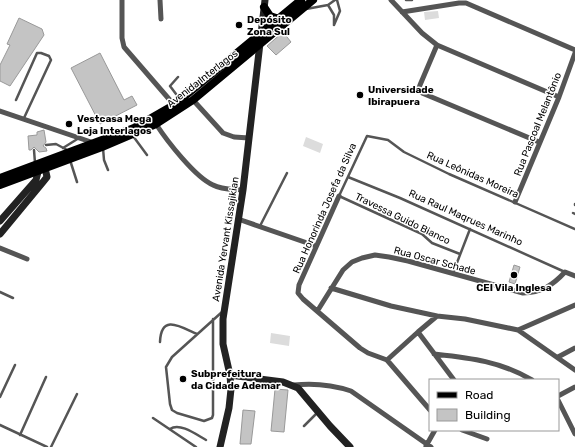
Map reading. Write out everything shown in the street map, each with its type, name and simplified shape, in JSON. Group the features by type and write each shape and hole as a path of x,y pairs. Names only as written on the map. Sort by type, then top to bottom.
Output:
{"main road":[{"name":"Avenida Interlagos","path":"0,185 41,167 99,145 132,135 156,124 301,0"},
{"name":"Avenida Interlagos","path":"99,145 178,105 193,100 313,0"},
{"path":"264,4 270,16 279,18"},
{"name":"Avenida Yervant Kissajikian","path":"220,447 229,408 231,389 230,375 223,344 223,319 250,138 264,4"},
{"name":"Avenida Interlagos","path":"0,178 41,167"},
{"path":"0,221 36,180 41,167"},
{"path":"0,234 47,176 41,167"},
{"path":"230,375 283,382 293,385 304,393 318,412 350,447"}],"street":[{"path":"122,0 122,38 124,47 178,105"},
{"path":"160,0 161,19"},
{"path":"391,0 426,36 437,45 558,97"},
{"path":"402,12 466,3 575,50"},
{"path":"437,45 419,88 422,93 539,142"},
{"name":"Rua Pascoal Melantônio","path":"515,202 575,53"},
{"path":"193,100 223,133 234,137 250,138"},
{"path":"0,111 99,145"},
{"path":"156,124 180,156 207,182 216,187 243,190"},
{"name":"Rua Honorinda Josefa da Silva","path":"318,310 300,296 298,290 339,196"},
{"path":"238,219 316,246"},
{"path":"0,248 27,259"},
{"name":"Rua Oscar Schade","path":"318,310 343,270 352,262 375,255 389,256 516,291 531,293 550,286 565,272"},
{"name":"Rua Raul Maqrues Marinho","path":"565,272 575,276"},
{"path":"331,288 391,306 437,316 518,330 575,370"},
{"path":"518,330 575,306"},
{"path":"318,310 360,348 368,353 387,360 429,409"},
{"path":"387,360 437,316"},
{"path":"418,332 453,379"},
{"path":"558,357 575,348"},
{"path":"434,354 485,360 520,373 530,379"},
{"path":"293,385 310,384 341,388 351,391 428,446 435,431"},
{"path":"559,395 575,387"},
{"path":"559,402 575,434"},
{"path":"465,431 487,439"}],"lane":[{"path":"302,10 328,5 336,0 340,11 334,25 334,15 328,5"},
{"path":"406,0 412,0"},
{"path":"16,100 37,53 40,52 49,56 51,60 23,119"},
{"path":"178,77 170,86 178,105"},
{"path":"132,135 147,155"},
{"name":"Rua Leônidas Moreira","path":"366,137 369,136 388,140 410,155 575,229"},
{"name":"Rua Honorinda Josefa da Silva","path":"339,196 366,137"},
{"path":"63,148 80,138"},
{"path":"46,145 56,144 63,148 70,156 77,182"},
{"path":"99,145 108,170"},
{"path":"34,150 41,167"},
{"path":"259,226 287,173"},
{"name":"Rua Raul Maqrues Marinho","path":"348,177 400,198 565,272"},
{"name":"Travessa Guido Bianco","path":"339,196 422,234 432,242 460,254"},
{"path":"453,273 470,229"},
{"path":"0,292 13,298"},
{"path":"213,319 213,415 212,418 204,421 177,413 172,410 166,367 172,357 213,319 225,309"},
{"path":"160,342 160,334 163,327 166,325 173,324 197,334"},
{"path":"0,397 15,365"},
{"path":"20,435 46,377"},
{"path":"52,447 77,394"},
{"path":"304,426 318,412"},
{"path":"153,418 196,447"},
{"path":"0,425 47,447"},
{"path":"170,430 173,427 179,427 206,440"}],"shaded area":[{"path":"438,11 439,18 425,20 424,12"},
{"path":"306,137 323,144 320,153 303,146"},
{"path":"271,333 290,336 289,346 270,343"}],"building":[{"path":"19,18 42,29 44,35 10,86 0,81 0,65 10,45 7,44"},
{"path":"283,32 291,42 276,55 267,46"},
{"path":"100,53 124,100 132,96 137,105 100,124 71,68"},
{"path":"44,130 46,142 43,146 47,151 39,152 34,147 29,150 28,136 37,135 37,132"},
{"name":"CEI Vila Inglesa","path":"514,265 520,267 515,284 509,282"},
{"path":"275,389 288,390 284,432 271,431"},
{"path":"243,410 255,411 251,444 240,444"}],"place":[{"name":"Depósito Zona Sul","path":"239,25"},
{"name":"Universidade Ibirapuera","path":"360,95"},
{"name":"Vestcasa Mega Loja Interlagos","path":"69,124"},
{"name":"CEI Vila Inglesa","path":"514,275"},
{"name":"Subprefeitura da Cidade Ademar","path":"183,379"}]}
